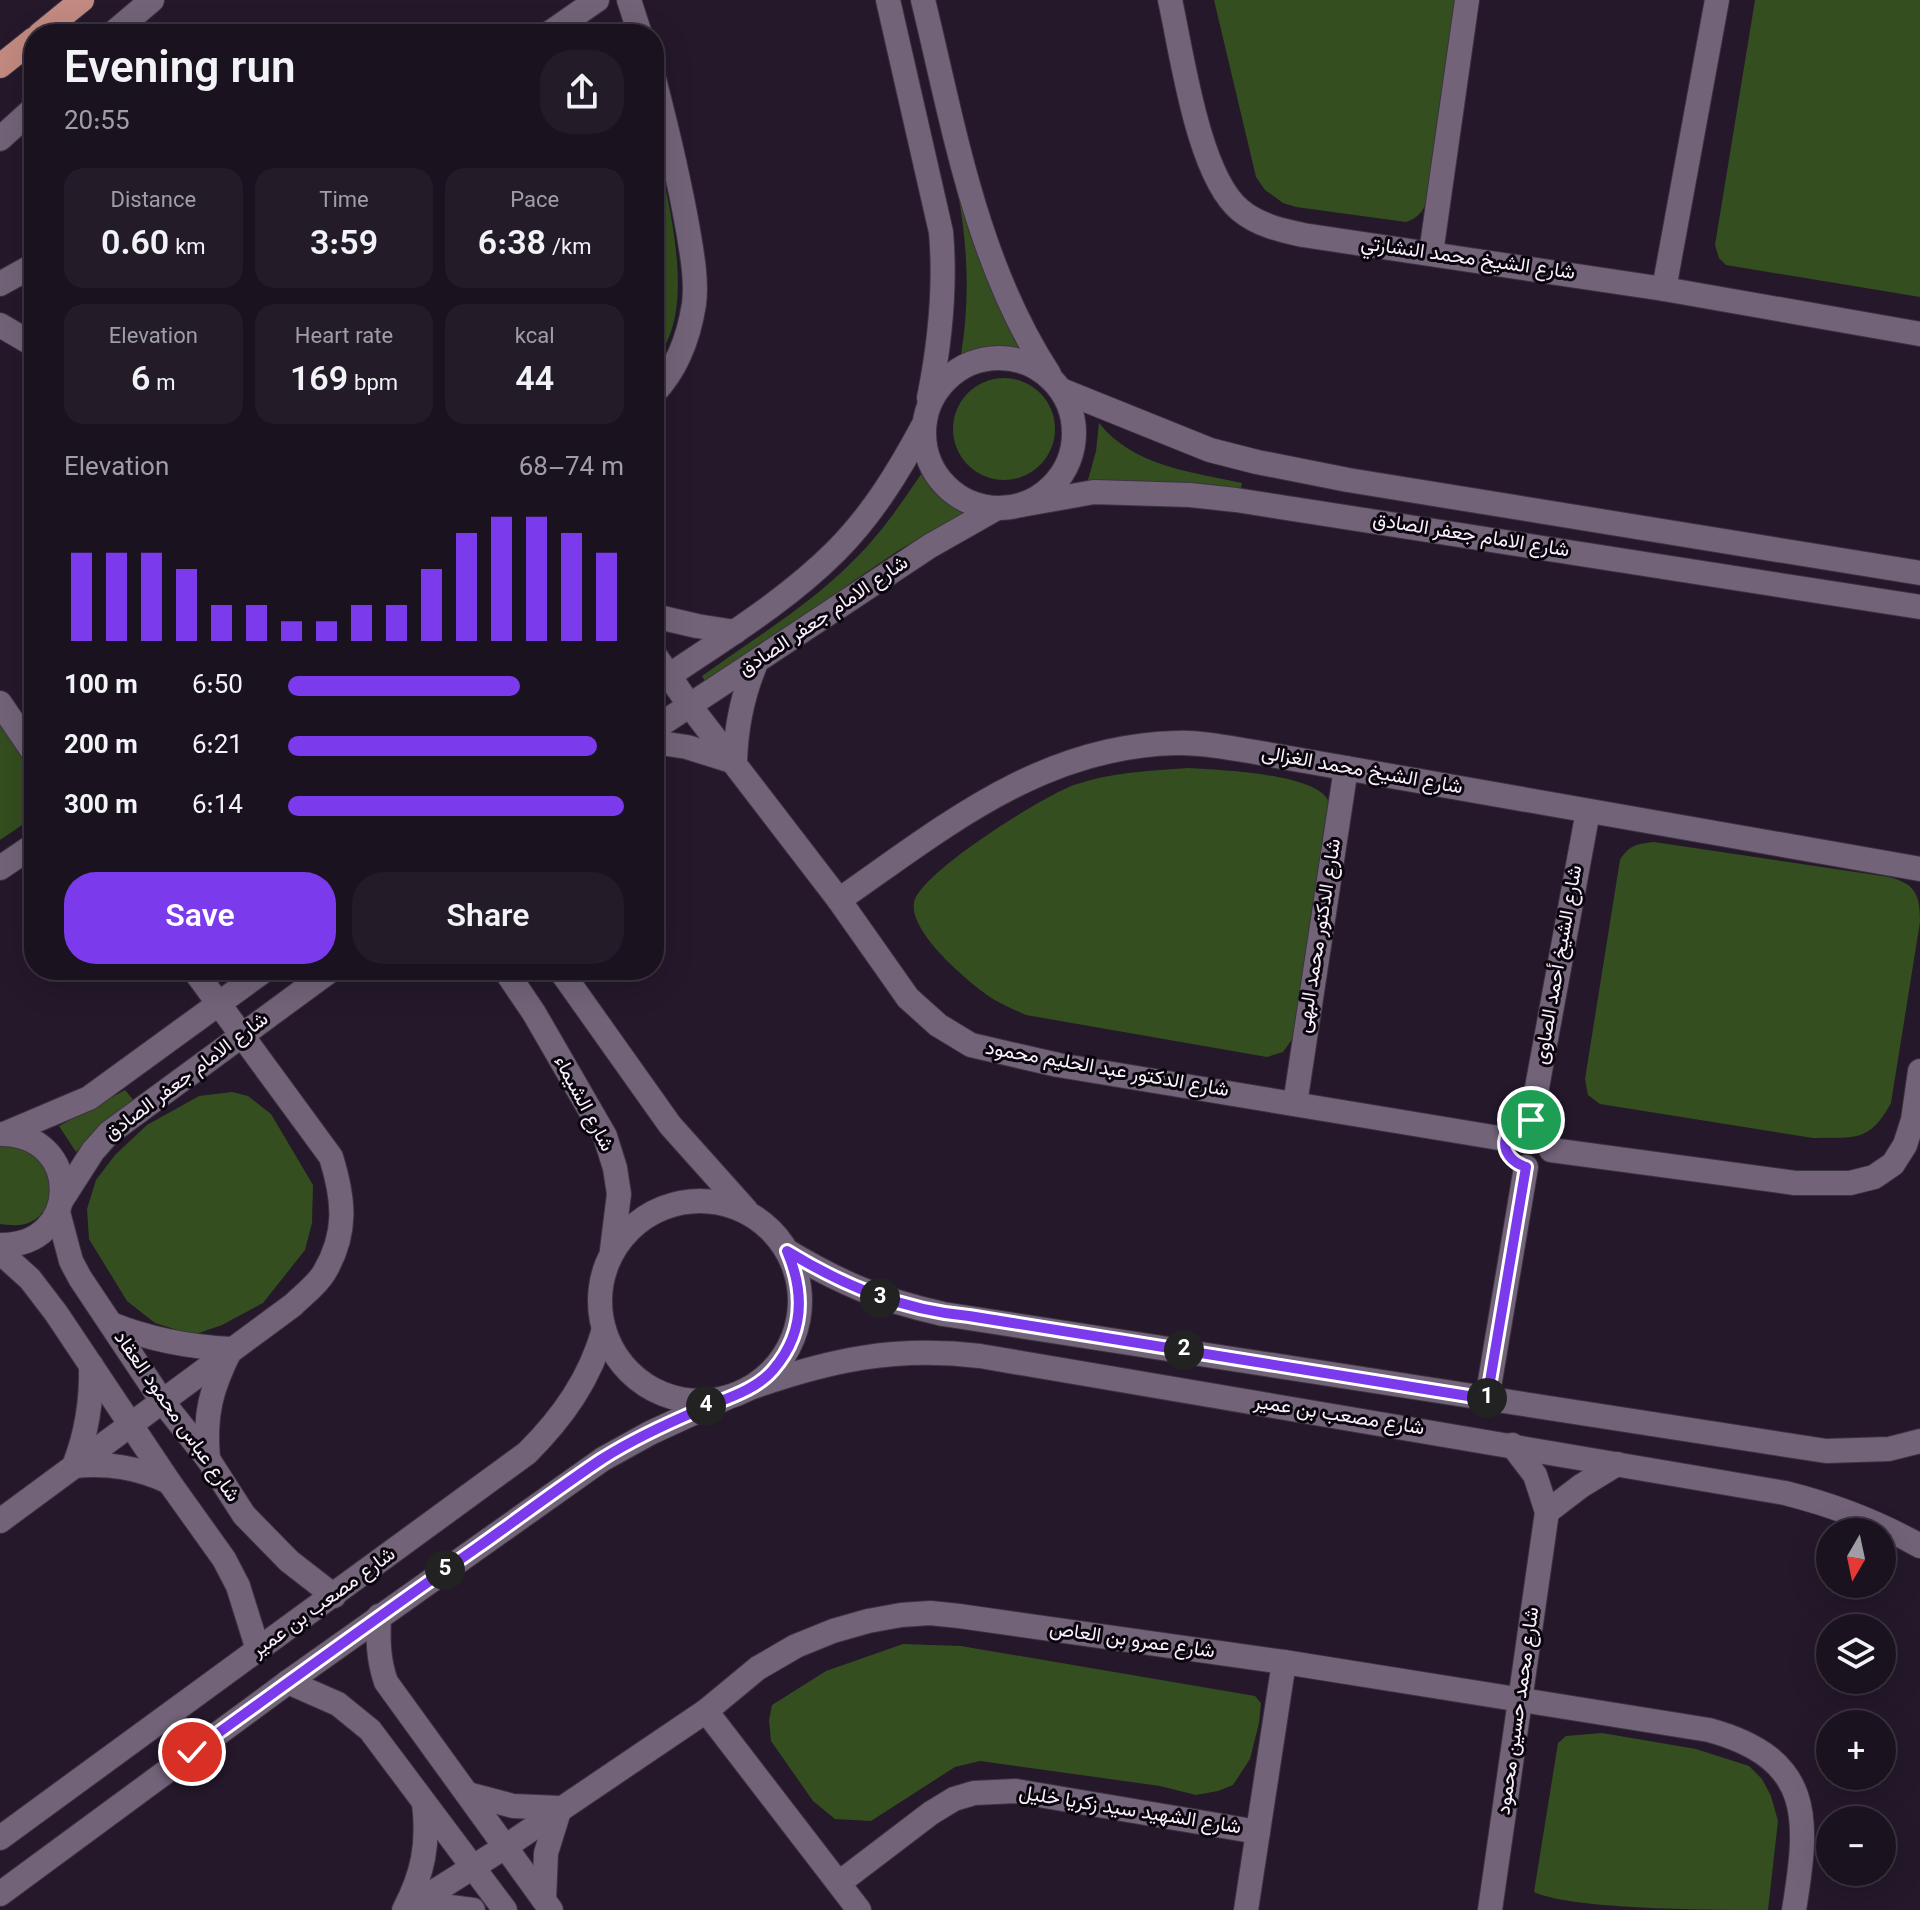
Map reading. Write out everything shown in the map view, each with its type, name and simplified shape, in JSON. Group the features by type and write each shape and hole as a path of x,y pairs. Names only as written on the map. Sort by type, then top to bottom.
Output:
{"main road":[{"path":"52,24 82,0"},
{"path":"0,66 24,47"}],"street":[{"path":"124,24 152,0"},
{"path":"562,24 597,0"},
{"path":"629,0 637,24"},
{"path":"888,0 941,232 944,266 943,310 925,417 925,451 935,473 951,491 973,504 1009,506 1042,495 1051,487 1070,458 1075,434 1071,411 1017,320 983,233 967,181 923,0"},
{"name":"شارع الشيخ محمد النشارتي","path":"1170,0 1196,117 1212,166 1224,191 1239,209 1258,222 1278,230 1664,289 1920,334"},
{"path":"1431,253 1467,0"},
{"path":"1664,289 1717,0"},
{"path":"0,139 24,117"},
{"path":"664,121 693,259 694,301 688,332 677,360 664,379"},
{"path":"0,284 24,271"},
{"path":"0,325 24,339"},
{"path":"925,417 939,386 958,369 982,359 1019,361 1031,365 1057,384"},
{"name":"شارع الامام جعفر الصادق","path":"1057,384 1210,450 1257,462 1920,573"},
{"name":"شارع الامام جعفر الصادق","path":"664,679 735,632 798,585 836,551 896,476 925,417"},
{"name":"شارع الامام جعفر الصادق","path":"664,723 930,546 1009,506 1094,492 1220,498 1920,607"},
{"path":"664,618 735,632"},
{"path":"664,744 687,747 735,762 740,706 756,663"},
{"name":"شارع الدكتور عبد الحليم محمود","path":"664,684 690,706 735,762 908,998 938,1025 971,1045 1058,1065 1505,1139"},
{"path":"0,703 24,738"},
{"name":"شارع الشيخ محمد الغزالى","path":"839,900 961,815 1008,787 1051,767 1101,752 1177,742 1249,751 1920,869"},
{"name":"شارع الدكتور محمد البهى","path":"1295,1104 1346,768"},
{"name":"شارع الشيخ أحمد الصاوى","path":"1531,1120 1588,811"},
{"path":"0,868 24,852"},
{"path":"0,1521 293,1305 323,1275 340,1235 341,1193 331,1157 202,980"},
{"name":"شارع الامام جعفر الصادق","path":"2,1134 89,1098 251,980"},
{"name":"شارع الامام جعفر الصادق","path":"0,1245 13,1245 35,1237 52,1222 93,1151 109,1133 317,980"},
{"name":"شارع الشيماء","path":"512,980 605,1136 619,1194 612,1251"},
{"path":"0,1894 379,1616 603,1459 650,1433 750,1388 771,1372 787,1352 797,1327 801,1301 797,1276 787,1251 670,1125 567,980"},
{"path":"1551,1150 1795,1183 1850,1183 1874,1177 1893,1164 1899,1155 1913,1120 1920,1071"},
{"path":"1531,1120 1541,1123 1548,1130 1552,1140 1551,1150 1542,1163 1526,1167 1509,1158 1505,1139 1510,1128 1519,1121 1531,1120"},
{"name":"شارع عباس محمود العقاد","path":"2,1134 26,1137 53,1158 61,1178 60,1206 71,1261 111,1324 162,1401 208,1459 244,1515 266,1540 334,1596"},
{"path":"1487,1399 1526,1167"},
{"path":"726,1398 682,1400 641,1382 625,1368 612,1350 599,1303 603,1276 612,1251 629,1230 650,1214 674,1204 700,1201 726,1204 751,1214"},
{"name":"شارع مصعب بن عمير","path":"787,1251 853,1288 878,1298 943,1314 1826,1451 1889,1449 1920,1441"},
{"name":"شارع عباس محمود العقاد","path":"0,1252 30,1279 224,1559 238,1586 258,1650"},
{"path":"111,1324 146,1337 182,1345 231,1349"},
{"name":"شارع مصعب بن عمير","path":"0,1838 527,1453 557,1423 577,1393 596,1356 604,1329"},
{"path":"208,1459 205,1430 208,1403 231,1349"},
{"name":"شارع مصعب بن عمير","path":"750,1388 843,1359 951,1353 1785,1493 1819,1501 1878,1523 1920,1546"},
{"path":"74,1466 82,1447 91,1406 91,1365"},
{"name":"شارع محمد حسين محمود","path":"1490,1910 1547,1512 1535,1475 1512,1445"},
{"path":"1547,1512 1617,1464"},
{"path":"74,1466 132,1468 169,1482"},
{"name":"شارع عمرو بن العاص","path":"406,1910 706,1711 758,1668 796,1646 868,1621 930,1613 1284,1662 1709,1730 1735,1737 1770,1758 1795,1789 1804,1828 1803,1857 1794,1910"},
{"path":"379,1616 378,1647 386,1682 548,1905"},
{"path":"1246,1910 1284,1662"},
{"path":"288,1682 322,1695 356,1716 370,1730 505,1910"},
{"path":"706,1711 859,1910"},
{"name":"شارع الشهيد سيد زكريا خليل","path":"839,1883 931,1813 954,1799 974,1793 1016,1791 1258,1832"},
{"path":"468,1794 513,1806 560,1808 546,1853 548,1905"},
{"path":"406,1910 425,1858 427,1829 424,1801"},
{"path":"406,1910 427,1907 473,1910"}],"green space":[{"path":"1214,0 1457,0 1428,197 1418,215 1406,222 1296,207 1283,203 1265,190 1256,177"},
{"path":"1755,0 1920,0 1920,297 1726,265 1719,258 1715,245"},
{"path":"664,180 672,220 678,284 676,314 664,345"},
{"path":"957,189 1021,348 975,349 961,355 966,314 966,272 964,230"},
{"path":"1004,378 1024,381 1047,400 1052,409 1055,429 1052,449 1033,472 1024,477 1004,480 984,477 961,458 956,449 953,429 956,409 975,386 984,381"},
{"path":"1099,423 1129,449 1146,458 1183,471 1242,483 1240,492 1177,484 1088,480"},
{"path":"926,467 942,491 964,514 899,550 708,687 702,676 800,607 864,550"},
{"path":"0,722 24,755 24,824 0,840"},
{"path":"1189,768 1261,774 1300,783 1326,797 1331,808 1333,815 1298,1031 1283,1052 1267,1057 1026,1015 993,999 970,982 943,957 921,929 914,903 921,890 959,855 1037,803 1074,785 1102,777"},
{"path":"1654,842 1889,877 1905,883 1915,892 1920,922 1891,1103 1868,1131 1850,1137 1813,1138 1600,1104 1588,1095 1585,1079 1620,860 1634,846"},
{"path":"125,1090 135,1102 100,1128 76,1152 59,1126"},
{"path":"232,1092 248,1096 271,1114 313,1185 312,1223 305,1250 263,1303 222,1325 193,1335 155,1323 127,1301 89,1239 87,1209 96,1180 115,1155 147,1125 199,1096"},
{"path":"0,1140 37,1143 58,1191 41,1215 29,1223 0,1224"},
{"path":"903,1644 961,1646 1255,1696 1261,1703 1250,1759 1233,1785 1196,1795 1160,1786 980,1761 955,1767 871,1821 835,1819 813,1801 771,1741 769,1720 772,1705 826,1671"},
{"path":"1602,1733 1696,1749 1749,1766 1762,1779 1778,1821 1768,1910 1611,1906 1553,1898 1534,1892 1558,1743 1566,1736"}],"route":[{"path":"192,1752 603,1459 650,1433 750,1388 771,1372 787,1352 797,1327 801,1301 797,1276 787,1251 853,1288 878,1298 943,1314 1487,1399 1526,1167 1509,1158 1505,1139 1510,1128 1519,1121 1531,1120"}]}
